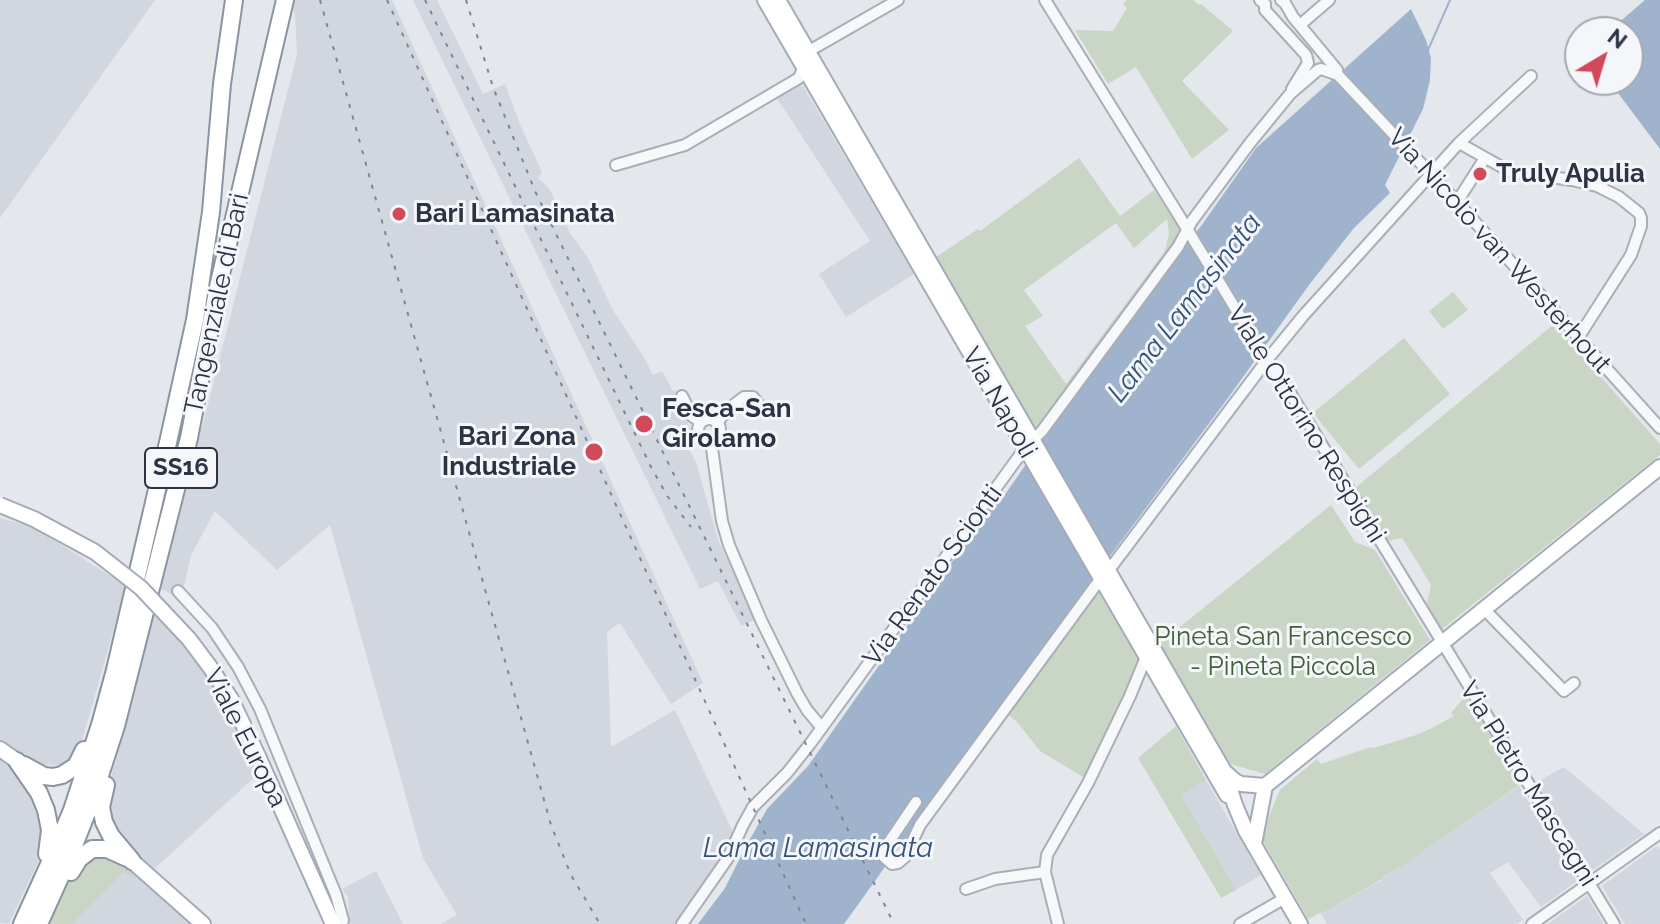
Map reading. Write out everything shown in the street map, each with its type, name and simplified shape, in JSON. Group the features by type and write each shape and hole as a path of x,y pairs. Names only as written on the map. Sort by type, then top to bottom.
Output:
{"highway":[{"name":"Tangenziale di Bari","path":"39,924 77,839 103,769 124,632 195,320 211,212 222,84 234,0"},
{"name":"Tangenziale di Bari","path":"22,924 108,726 189,438 218,287 285,0"},
{"path":"17,761 44,776 62,775 76,766 88,740 108,726 113,760 101,807 111,836 132,861"},
{"path":"17,761 39,793 50,830 46,859 32,889 33,902"},
{"path":"47,924 73,868 85,852 107,849 132,861"}],"main road":[{"name":"Via Napoli","path":"765,0 803,59 1224,771 1235,805 1254,844 1300,924"},
{"name":"Via Napoli","path":"778,0 803,59"},
{"path":"1254,844 1265,786 1660,467"},
{"name":"Viale Europa","path":"0,505 34,519 95,552 141,588 189,639 231,699 333,924"},
{"name":"Via Napoli","path":"1105,574 1146,657 1215,777 1235,805"},
{"path":"0,749 17,761"},
{"path":"1224,771 1241,784 1265,786"},
{"path":"132,861 203,924"}],"street":[{"path":"616,165 685,145 799,78 803,59 898,0"},
{"name":"Viale Ottorino Respighi","path":"1045,0 1289,391 1441,643"},
{"name":"Via Nicolò van Westerhout","path":"1261,2 1271,5 1280,0 1285,3 1338,75"},
{"path":"1300,25 1329,0"},
{"name":"Via Nicolò van Westerhout","path":"1261,2 1314,65 1338,75 1457,202 1660,428"},
{"path":"1314,65 1326,63 1324,56"},
{"name":"Via Renato Scionti","path":"682,924 728,858 753,807 787,773 822,728 1168,260 1250,143 1314,65"},
{"path":"916,802 887,845 884,857 892,864 905,857 920,825 1266,358 1429,173 1531,76"},
{"path":"1459,143 1509,171 1597,186 1619,197 1639,213 1641,226 1631,255 1578,338"},
{"path":"1457,202 1485,158"},
{"path":"682,396 692,416 701,422"},
{"path":"717,423 727,410 744,397 753,397 759,405"},
{"path":"708,419 717,423 720,434 711,441 699,435 701,422 708,419"},
{"path":"711,441 722,521 729,545 797,693 822,728"},
{"path":"178,591 212,628 238,667 260,709 336,895 342,924"},
{"path":"1484,609 1564,691 1574,683"},
{"name":"Via Pietro Mascagni","path":"1441,643 1614,924"},
{"path":"1058,924 1045,872 1047,855 1088,783 1146,657"},
{"path":"1532,924 1660,833"},
{"path":"966,889 995,879 1045,872"},
{"path":"1240,924 1285,898"}],"shaded area":[{"path":"0,0 155,0 0,218"},
{"path":"291,0 392,0 703,683 671,704 620,623 607,632 611,747 675,710 733,832 713,871 676,924 441,924 457,915 423,858 330,525 277,570 215,511 191,555 183,590 176,596 161,589 297,54"},
{"path":"413,0 437,0 483,94 505,84 542,172 538,178 549,188 570,233 588,258 613,310 653,375 662,371 675,390 697,445 689,450 696,462 718,540 756,619 741,626 718,581 700,589"},
{"path":"800,81 914,274 846,317 819,274 870,241 775,95"},
{"path":"0,518 33,527 126,586 80,748 71,766 37,764 0,739"},
{"path":"155,609 179,635 217,689 259,773 151,872 110,828 108,787"},
{"path":"0,757 21,776 41,813 42,845 38,862 9,924 0,923"},
{"path":"1564,767 1644,834 1592,871 1537,782"},
{"path":"1206,780 1261,875 1236,890 1180,795"},
{"path":"1519,786 1577,881 1541,907 1508,862 1490,873 1523,920 1517,924 1327,924 1321,914 1382,880"},
{"path":"1657,846 1660,849 1660,924 1625,924 1602,886"},
{"path":"134,871 192,924 72,924 124,872"},
{"path":"376,871 403,924 349,924 348,897 342,889"},
{"path":"1587,896 1604,924 1547,924 1552,921"}],"green space":[{"path":"1127,0 1193,0 1233,31 1182,81 1229,130 1192,159 1136,67 1108,84 1075,30 1113,31 1127,8 1123,4"},
{"path":"1079,158 1120,216 1154,190 1182,232 1037,431 936,257 978,229 980,231","holes":["1167,219 1169,233 1165,251 1066,384 1025,326 1043,316 1024,290 1116,223 1134,248"]},
{"path":"1453,292 1468,310 1443,329 1429,311"},
{"path":"1554,324 1660,444 1660,455 1442,629 1427,604 1431,585 1416,560 1402,538 1388,541 1355,488"},
{"path":"1404,338 1450,394 1359,469 1313,413"},
{"name":"Pineta San Francesco - Pineta Piccola","path":"1331,505 1355,542 1375,550 1430,640 1265,774 1230,764 1160,643"},
{"path":"1096,588 1141,664 1085,778 1040,751 1006,713"},
{"path":"1466,695 1521,784 1401,867 1308,919 1263,841 1280,790 1317,759 1321,764 1432,728 1454,716 1451,713"},
{"path":"1176,726 1206,780 1181,795 1236,890 1221,898 1138,758"},
{"path":"105,852 134,871 132,876 124,872 72,924 48,924 77,865"}],"water":[{"path":"1645,0 1660,0 1660,149 1620,96 1644,96 1644,16 1626,16"},
{"name":"Lama Lamasinata","path":"1411,9 1431,58 1430,80 1423,109 1385,185 1390,193 1354,228 1309,285 844,924 698,924 725,888 767,809 808,766 997,498 1004,496 1069,402 1256,148"}],"waterway":[{"name":"Lama Lamasinata","path":"1428,50 1450,0"}],"railway":[{"path":"320,0 551,825 571,875 600,924"},
{"path":"387,0 806,924"},
{"path":"425,0 652,469 691,527"},
{"path":"466,0 493,87 535,191 894,924"}],"place":[{"name":"Truly Apulia","path":"1480,174"},
{"name":"Bari Lamasinata","path":"399,214"},
{"name":"Fesca-San Girolamo","path":"644,424"},
{"name":"Bari Zona Industriale","path":"594,452"}]}
